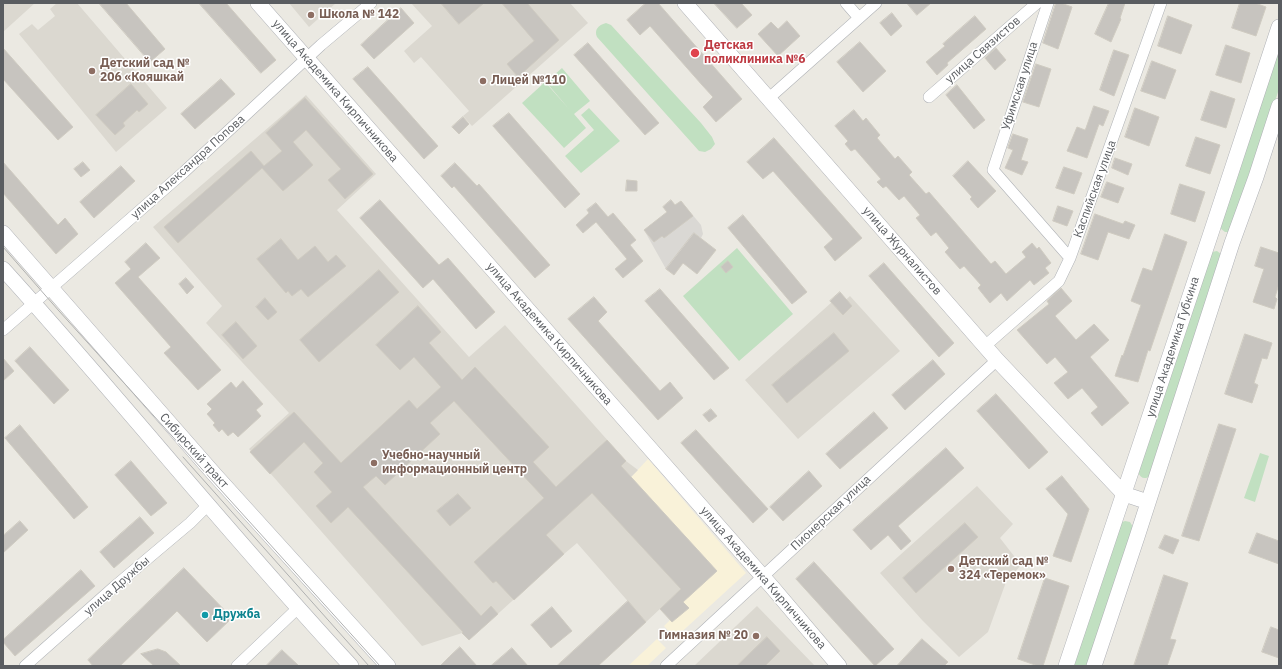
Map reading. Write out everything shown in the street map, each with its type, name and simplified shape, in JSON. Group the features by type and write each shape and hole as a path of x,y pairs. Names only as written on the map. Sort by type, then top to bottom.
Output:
{"street":[{"name":"улица Академика Кирпичникова","path":"258,3 763,576 839,666"},
{"name":"улица Александра Попова","path":"3,330 184,172 306,58 371,3"},
{"name":"улица Журналистов","path":"685,3 997,360 1124,494"},
{"path":"846,3 859,18"},
{"path":"768,99 876,3"},
{"name":"улица Связистов","path":"929,97 1037,3"},
{"name":"Уфимская улица","path":"1048,3 993,170 1070,258"},
{"name":"Каспийская улица","path":"985,346 1059,282 1070,258 1161,3"},
{"name":"улица Академика Губкина","path":"1066,666 1279,26"},
{"name":"улица Академика Губкина","path":"1094,666 1232,243 1256,177 1279,106"},
{"name":"Сибирский тракт","path":"3,233 208,467 388,666"},
{"path":"1210,236 1232,243"},
{"name":"Сибирский тракт","path":"3,269 298,608 351,666"},
{"name":"Пионерская улица","path":"666,666 997,360"},
{"path":"1124,494 1148,502"},
{"name":"улица Дружбы","path":"25,666 190,523 208,505"},
{"path":"237,666 298,608"}],"shaded area":[{"path":"3,3 35,3 3,32"},
{"name":"Детский сад № 206 «Кояшкай","path":"57,3 77,3 167,108 116,152 19,34 32,24 38,30 55,16 50,9"},
{"name":"Школа № 142","path":"289,3 336,3 309,27"},
{"name":"Лицей №110","path":"411,3 570,3 588,23 472,126 463,116 469,111 421,57 414,63 404,51 432,26"},
{"path":"306,95 376,174 337,210 469,357 505,325 626,461 638,470 631,477 717,571 683,602 676,594 646,622 577,543 469,640 462,633 422,646 249,449 289,413 206,323 222,306 153,227"},
{"path":"671,200 675,205 681,201 701,225 703,234 701,238 694,233 666,269 644,230 667,212 663,207"},
{"path":"850,296 900,351 798,439 745,380 832,302 837,308"},
{"path":"648,459 746,573 675,638 664,626 670,620 672,622 688,608 683,602 717,571 631,477"},
{"name":"Детский сад № 324 «Теремок»","path":"977,486 1013,524 1000,538 1021,565 1006,582 988,632 959,657 922,620 880,573"},
{"name":"Гимназия № 20","path":"757,606 815,666 694,666"},
{"path":"657,639 666,648 647,666 628,666"}],"green space":[{"path":"606,23 611,25 701,123 712,137 715,144 711,149 705,152 699,151 597,37 597,28"},
{"path":"1279,45 1279,89 1233,228 1229,232 1225,232 1220,228"},
{"path":"562,68 590,101 574,114 586,128 564,148 522,103 545,82 569,109 546,82"},
{"path":"589,108 620,141 581,173 565,156 594,130 581,115"},
{"path":"737,248 793,314 739,361 683,296"},
{"path":"1217,251 1221,254 1150,476 1143,478 1138,472 1212,252"},
{"path":"1260,453 1269,456 1255,502 1244,498"},
{"path":"1125,521 1130,522 1133,527 1087,666 1072,666 1120,523"}],"building":[{"path":"99,3 126,3 165,49 150,62"},
{"path":"199,3 226,3 276,60 261,73"},
{"path":"441,3 484,3 459,24"},
{"path":"502,3 527,3 559,40 518,77 507,64 534,41"},
{"path":"646,3 658,3 742,99 716,122 703,107 713,97 650,26 640,35 627,20"},
{"path":"714,3 741,3 752,15 737,28"},
{"path":"907,3 931,3 917,15"},
{"path":"1056,3 1061,3 1072,7 1058,49 1043,43"},
{"path":"1109,3 1125,3 1120,18 1121,19 1111,42 1095,34"},
{"path":"1240,3 1255,3 1266,7 1256,36 1232,28"},
{"path":"401,8 414,23 374,59 361,45"},
{"path":"892,13 902,26 891,36 880,23"},
{"path":"975,16 986,29 947,63 948,65 937,75 926,62 945,46 943,44"},
{"path":"1168,16 1192,25 1181,54 1158,46"},
{"path":"787,21 800,36 778,56 758,34 771,22 778,29"},
{"path":"860,42 886,71 863,92 837,62"},
{"path":"588,43 659,123 645,135 574,55"},
{"path":"1226,45 1250,53 1241,83 1216,75"},
{"path":"3,48 73,127 58,140 3,79"},
{"path":"996,48 1006,60 995,70 985,58"},
{"path":"1114,50 1129,55 1114,96 1100,90"},
{"path":"1152,61 1176,70 1165,99 1141,91"},
{"path":"1036,64 1051,69 1039,107 1023,102"},
{"path":"368,67 438,146 424,159 353,79"},
{"path":"221,79 235,94 195,129 181,114"},
{"path":"131,84 148,104 139,112 137,110 123,123 125,126 115,135 96,115"},
{"path":"957,85 985,120 974,129 946,95"},
{"path":"1211,91 1235,99 1226,128 1201,120"},
{"path":"305,98 373,174 345,199 328,180 341,169 306,130 293,142 313,165 303,174 283,191 262,168 178,243 164,227 251,151 264,166 282,151 266,133"},
{"path":"1094,106 1109,111 1103,126 1099,124 1087,158 1067,151 1077,127 1085,130"},
{"path":"1135,108 1159,117 1149,146 1125,137"},
{"path":"854,110 863,121 866,118 880,135 877,138 895,159 898,156 912,172 909,175 926,194 929,192 991,264 995,261 1006,274 1026,257 1022,252 1032,243 1037,249 1039,247 1051,263 1045,268 1049,273 1034,285 1030,280 1007,301 1001,293 990,303 978,288 981,285 964,266 960,269 945,252 949,248 936,232 931,236 916,218 920,215 904,196 899,200 886,186 883,188 877,182 881,179 855,149 851,151 845,144 848,141 835,126"},
{"path":"509,113 580,194 565,208 493,126"},
{"path":"463,117 469,124 459,134 452,127"},
{"path":"1013,134 1028,139 1021,160 1028,162 1022,175 1005,168 1013,150 1008,148"},
{"path":"1196,137 1220,145 1210,174 1186,166"},
{"path":"774,138 862,238 835,261 824,247 833,239 773,171 763,179 747,162"},
{"path":"1115,158 1132,164 1128,175 1112,168"},
{"path":"968,161 996,191 978,208 970,199 972,197 953,176"},
{"path":"3,162 58,225 65,218 78,234 56,254 3,193"},
{"path":"83,162 90,170 81,177 74,169"},
{"path":"455,163 477,186 479,184 550,265 535,278 454,186 452,188 441,176"},
{"path":"121,166 135,181 94,218 80,202"},
{"path":"1064,167 1082,173 1074,194 1056,188"},
{"path":"627,180 637,181 637,191 626,191"},
{"path":"1107,182 1124,188 1118,203 1101,197"},
{"path":"1180,184 1205,192 1195,222 1171,214"},
{"path":"380,200 439,265 448,258 495,312 476,329 433,279 423,288 360,218"},
{"path":"671,200 675,205 681,201 693,216 664,238 662,236 654,242 644,230 667,212 663,207"},
{"path":"596,203 608,217 613,213 636,240 630,245 643,261 623,278 615,269 627,259 596,222 583,233 576,225 589,213 587,210"},
{"path":"1058,206 1073,211 1067,226 1053,221"},
{"path":"1095,214 1123,224 1125,221 1135,225 1129,239 1108,232 1098,260 1081,254"},
{"path":"743,215 807,292 792,304 728,228"},
{"path":"694,233 716,250 697,274 683,263 674,275 666,269"},
{"path":"1165,234 1187,242 1150,351 1148,350 1138,382 1115,376 1141,305 1131,301 1143,268 1152,271"},
{"path":"281,239 298,260 315,246 328,262 336,255 346,266 308,297 301,289 292,296 288,291 286,293 257,259"},
{"path":"146,243 160,258 138,277 221,370 198,390 164,353 171,347 115,283 131,269 125,262"},
{"path":"1261,247 1279,253 1279,284 1275,297 1277,299 1274,309 1253,302 1264,269 1255,266"},
{"path":"728,261 733,267 726,273 721,267"},
{"path":"884,263 954,343 939,357 869,276"},
{"path":"379,270 399,292 319,362 300,340"},
{"path":"186,278 194,287 187,294 179,284"},
{"path":"1061,288 1072,301 1055,316 1076,340 1094,324 1109,340 1090,357 1129,403 1102,426 1091,413 1098,407 1082,388 1068,399 1054,383 1068,372 1055,357 1047,364 1017,330 1049,304 1047,301"},
{"path":"660,289 729,368 714,380 645,301"},
{"path":"840,292 852,306 843,315 830,301"},
{"path":"594,297 607,312 598,321 660,391 670,382 683,398 658,420 568,319"},
{"path":"265,298 277,312 268,320 256,307"},
{"path":"418,306 441,332 429,343 462,380 475,367 549,447 533,462 556,487 607,440 626,461 621,466 717,571 683,602 689,608 672,622 660,609 681,589 592,493 546,535 564,554 514,600 496,581 493,583 474,562 544,498 454,401 430,423 440,434 385,485 376,476 363,487 481,616 491,606 498,614 469,640 348,507 331,523 316,506 332,492 314,472 323,463 304,442 270,474 250,452 294,412 341,463 409,400 417,409 441,387 414,357 400,370 376,345"},
{"path":"236,322 257,346 243,359 222,335"},
{"path":"834,333 849,351 787,403 772,385"},
{"path":"1245,334 1272,343 1267,359 1262,358 1254,383 1258,385 1252,403 1225,394"},
{"path":"30,347 69,390 54,404 15,361"},
{"path":"3,358 14,371 3,381"},
{"path":"933,360 945,374 905,410 892,395"},
{"path":"243,381 263,404 256,410 261,416 238,437 233,432 228,436 222,429 219,432 213,425 215,423 207,414 212,409 207,404 231,382 236,388"},
{"path":"996,394 1048,452 1029,469 977,411"},
{"path":"711,409 717,416 709,422 703,415"},
{"path":"874,412 888,428 840,469 826,454"},
{"path":"1219,424 1236,429 1199,541 1182,536"},
{"path":"20,425 88,507 74,519 5,438"},
{"path":"696,430 768,509 753,523 681,443"},
{"path":"946,448 964,468 898,526 911,541 901,550 888,535 871,550 853,530"},
{"path":"131,461 167,503 151,516 115,475"},
{"path":"809,471 822,486 783,521 770,507"},
{"path":"1062,476 1089,509 1071,562 1053,556 1068,514 1046,489"},
{"path":"458,494 471,508 450,526 437,511"},
{"path":"140,517 154,533 114,568 100,552"},
{"path":"20,521 28,530 3,553 3,536"},
{"path":"965,523 978,537 916,593 903,578"},
{"path":"1257,533 1279,541 1279,564 1249,553"},
{"path":"1165,535 1179,540 1173,554 1159,548"},
{"path":"814,562 894,649 875,666 796,579"},
{"name":"Дружба","path":"184,568 232,618 207,642 177,611 120,666 93,666 88,660"},
{"path":"81,570 95,586 15,656 3,640"},
{"path":"1164,575 1188,583 1170,639 1176,640 1167,666 1134,666"},
{"path":"1045,578 1069,586 1043,666 1038,666 1018,659"},
{"path":"628,601 646,622 598,666 557,666"},
{"path":"552,607 572,631 551,648 531,625"},
{"path":"1271,627 1279,630 1279,658 1262,652"},
{"path":"767,637 780,651 765,666 737,666"},
{"path":"922,639 948,662 944,666 897,666"},
{"path":"460,647 477,666 440,666 449,657"},
{"path":"512,648 528,666 491,666"},
{"path":"158,649 166,652 181,666 154,666 141,654"},
{"path":"282,650 299,666 266,666"}],"tram line":[{"path":"3,247 380,666"},
{"path":"183,457 369,666"}],"place":[{"name":"Школа № 142","path":"311,15"},
{"name":"Детская поликлиника №6","path":"695,53"},
{"name":"Детский сад № 206 «Кояшкай","path":"92,71"},
{"name":"Лицей №110","path":"483,81"},
{"name":"Учебно-научный информационный центр","path":"374,463"},
{"name":"Детский сад № 324 «Теремок»","path":"951,569"},
{"name":"Дружба","path":"205,615"},
{"name":"Гимназия № 20","path":"756,636"}]}
